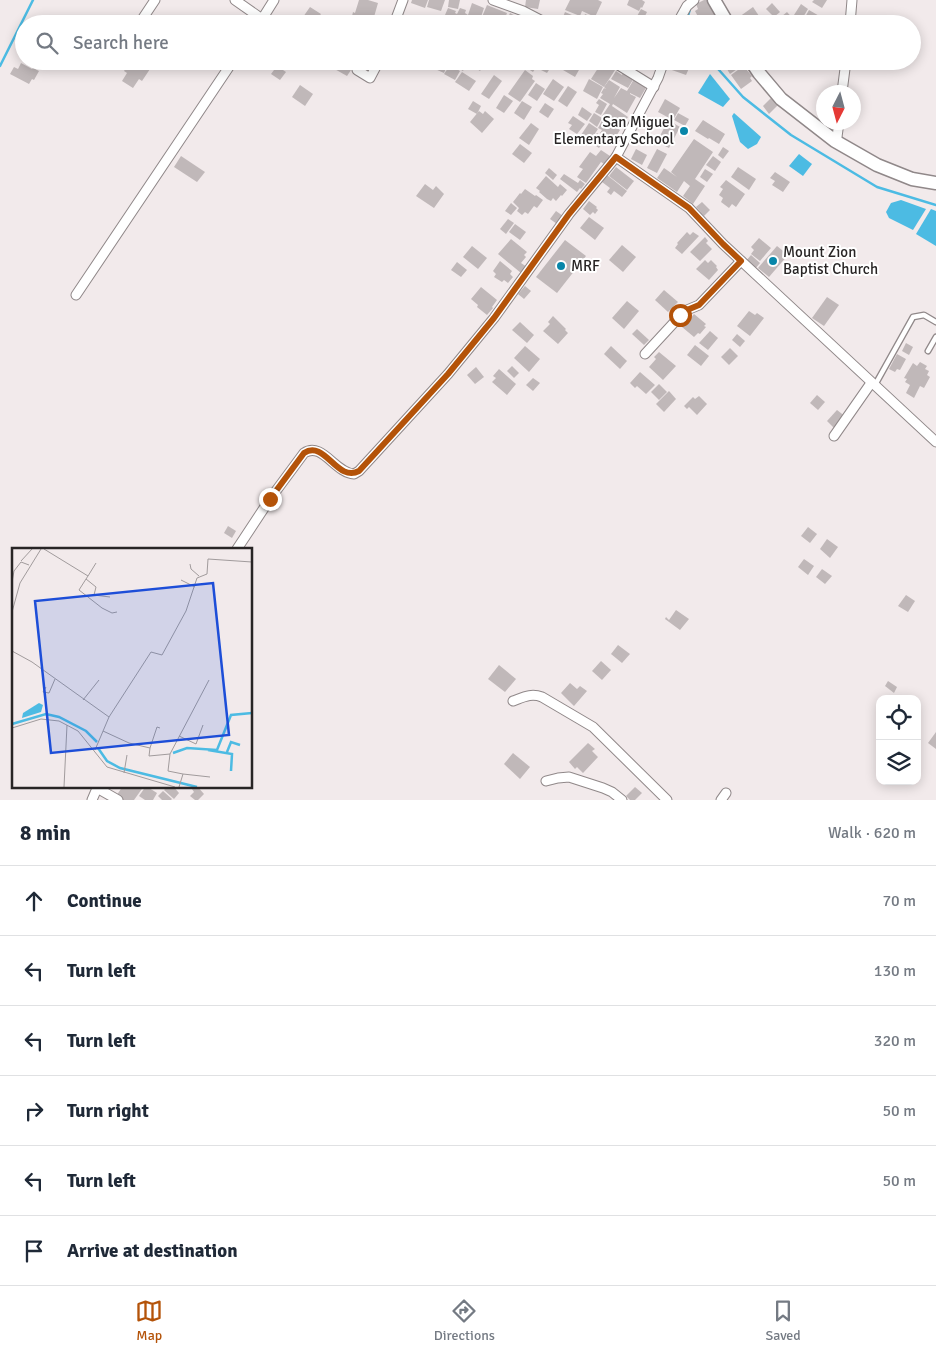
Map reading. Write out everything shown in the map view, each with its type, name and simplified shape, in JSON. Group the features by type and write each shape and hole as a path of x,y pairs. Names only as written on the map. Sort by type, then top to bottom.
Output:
{"street":[{"path":"145,15 154,0"},
{"path":"235,0 253,15"},
{"path":"264,15 274,0"},
{"path":"397,15 403,0"},
{"path":"493,0 531,15"},
{"path":"714,0 723,15"},
{"path":"851,15 852,0"},
{"path":"683,15 690,3"},
{"path":"76,295 227,70"},
{"path":"358,70 370,78 374,70"},
{"path":"627,70 654,87"},
{"path":"237,548 304,453 313,450 318,451 344,472 354,474 359,471 448,374 494,318 569,214 616,157 654,87 661,70"},
{"path":"757,70 781,99 835,141 877,165 912,179 936,183"},
{"path":"843,85 845,70"},
{"path":"837,137 838,130"},
{"path":"616,157 689,208 723,244 936,442"},
{"path":"645,354 680,315 699,305 741,261"},
{"path":"834,436 873,384"},
{"path":"513,701 527,695 535,694 542,696 593,727 667,800"},
{"path":"546,780 569,777 577,779 612,792 622,800"},
{"path":"92,800 97,788"},
{"path":"99,788 118,800"}],"lane":[{"path":"873,384 913,317 924,315 936,322"},
{"path":"928,351 936,337"}],"water":[{"path":"710,74 730,99 723,107 698,93"},
{"path":"734,113 761,137 757,144 748,149 740,142 732,116"},
{"path":"799,154 812,164 803,176 789,166"},
{"path":"901,200 926,209 913,230 889,218 886,212 891,203"},
{"path":"931,209 936,211 936,246 916,234"}],"building":[{"path":"359,0 378,3 375,15 352,15 353,12 355,13"},
{"path":"412,0 428,0 425,8 411,3"},
{"path":"429,0 445,0 441,11 427,7"},
{"path":"449,0 460,0 458,9 448,7"},
{"path":"526,0 540,0 538,9 525,7"},
{"path":"570,0 598,0 602,2 596,15 582,11 580,15 578,15 565,10"},
{"path":"629,0 642,0 645,2 639,11 627,5"},
{"path":"707,0 715,15 697,15 695,11 698,9 696,4"},
{"path":"814,0 827,0 822,8 812,2"},
{"path":"472,3 484,8 482,15 468,15"},
{"path":"772,3 780,12 776,15 772,15 766,9"},
{"path":"801,4 808,9 804,15 794,15"},
{"path":"487,5 507,13 506,15 483,15"},
{"path":"310,7 321,14 320,15 304,15"},
{"path":"753,7 758,15 742,15"},
{"path":"448,8 456,11 455,13 457,14 460,8 466,10 465,13 468,15 445,15"},
{"path":"641,9 647,12 646,15 638,15"},
{"path":"809,10 818,15 806,15"},
{"path":"14,67 15,70 39,71 34,80 32,79 29,84 10,74"},
{"path":"149,70 142,81 139,79 133,88 122,81 127,73 124,71"},
{"path":"274,70 286,72 280,80 271,74"},
{"path":"336,70 351,70 347,76"},
{"path":"447,70 460,71 455,80 444,74"},
{"path":"525,70 533,76 532,79 535,81 520,102 508,94"},
{"path":"563,70 579,70 575,77"},
{"path":"597,70 615,70 604,87 591,79"},
{"path":"672,70 688,70 686,75"},
{"path":"728,70 736,70 730,74"},
{"path":"738,70 747,70 752,76 750,78 752,81 741,89 731,75"},
{"path":"616,71 622,75 623,72 634,78 628,88 611,79"},
{"path":"462,72 476,81 469,91 455,82"},
{"path":"494,75 502,81 489,99 481,94"},
{"path":"553,79 564,87 554,101 543,94"},
{"path":"589,79 603,87 597,99 583,91"},
{"path":"634,79 647,86 640,98 630,93 636,97 627,113 613,104 612,106 628,117 623,125 621,124 619,127 602,116 610,104 600,98 603,94 601,93 604,88 606,89 604,87 609,80 620,87 614,98 621,88 627,91"},
{"path":"536,83 545,89 537,101 528,95"},
{"path":"300,85 313,94 305,106 292,97"},
{"path":"568,86 577,92 567,107 558,101"},
{"path":"504,95 513,101 504,113 496,108"},
{"path":"771,98 778,105 769,114 763,106"},
{"path":"599,99 607,104 601,115 595,112 599,105 596,103"},
{"path":"665,99 680,108 673,120 658,112"},
{"path":"473,101 481,106 477,114 468,109"},
{"path":"522,101 532,107 524,120 514,113"},
{"path":"545,103 554,109 548,118 539,112"},
{"path":"582,107 592,114 587,121 578,115"},
{"path":"479,111 483,114 485,111 494,119 482,133 470,122"},
{"path":"594,113 602,118 597,127 589,121"},
{"path":"678,113 689,119 685,126 674,120"},
{"path":"573,116 585,124 577,134 569,129 572,125 568,123"},
{"path":"603,119 620,130 613,141 600,133 602,130 598,128"},
{"path":"668,120 680,127 669,148 657,142"},
{"path":"703,120 725,134 719,144 695,131"},
{"path":"531,123 539,129 529,145 519,138"},
{"path":"589,123 598,129 590,141 581,135"},
{"path":"597,133 605,139 599,148 590,142"},
{"path":"694,139 713,152 695,179 705,186 693,204 683,196 690,186 684,181 677,192 657,178 664,168 677,177 671,172"},
{"path":"520,144 532,153 524,163 512,154"},
{"path":"723,147 729,151 723,159 718,155"},
{"path":"636,149 647,155 642,165 631,159"},
{"path":"657,149 667,154 657,173 647,168"},
{"path":"601,150 610,156 604,164 601,162 586,183 577,177 583,169 579,167 590,152 596,156"},
{"path":"181,156 205,172 197,182 174,167"},
{"path":"713,156 721,162 715,171 706,165"},
{"path":"616,167 634,181 627,190 609,176"},
{"path":"738,167 756,179 749,190 731,177"},
{"path":"549,168 557,175 553,180 545,173"},
{"path":"705,169 713,174 707,182 700,177"},
{"path":"775,172 790,182 783,192 772,185 775,181 770,178"},
{"path":"564,174 578,183 580,180 585,184 577,192 560,179"},
{"path":"607,175 627,191 622,197 614,191 611,195 607,192 610,188 602,182"},
{"path":"546,176 558,187 560,184 567,190 556,201 553,198 551,201 547,199 536,188"},
{"path":"726,180 745,194 736,207 732,204 729,208 721,202 723,198 719,195 723,189 720,187"},
{"path":"425,184 433,190 436,186 444,194 434,208 416,196"},
{"path":"525,189 543,200 537,208 534,206 528,214 525,212 522,215 517,211 519,208 513,202"},
{"path":"589,201 597,207 598,210 595,214 593,212 590,215 583,209"},
{"path":"702,202 710,210 704,216 696,207"},
{"path":"511,203 517,208 511,215 505,211"},
{"path":"556,211 563,216 557,224 550,219"},
{"path":"589,217 604,228 595,240 580,228"},
{"path":"508,219 514,223 506,234 500,229"},
{"path":"515,224 526,232 520,240 509,232"},
{"path":"687,232 690,235 693,232 699,236 682,254 675,248"},
{"path":"705,237 708,241 706,243 712,249 700,261 690,252"},
{"path":"759,238 771,248 760,261 751,254 754,250 751,247"},
{"path":"511,239 527,252 524,255 526,257 521,263 527,267 521,273 498,254"},
{"name":"MRF","path":"565,240 586,256 557,293 536,277"},
{"path":"622,245 636,257 623,272 609,260"},
{"path":"472,246 487,258 478,269 463,257"},
{"name":"Mount Zion Baptist Church","path":"777,246 788,255 769,277 758,268"},
{"path":"751,255 760,263 755,269 746,261"},
{"path":"705,260 708,263 711,260 718,270 709,280 696,269"},
{"path":"500,261 512,271 510,274 513,277 508,283 494,277 496,274 493,271"},
{"path":"457,262 467,270 461,277 451,270"},
{"path":"525,286 531,291 524,299 518,294"},
{"path":"481,287 497,300 487,315 471,299"},
{"path":"664,290 678,302 668,312 655,300"},
{"path":"827,297 839,305 824,326 812,318"},
{"path":"627,301 639,311 624,329 612,318"},
{"path":"749,311 755,315 757,313 764,318 750,336 737,326"},
{"path":"694,314 706,324 704,326 706,327 700,334 698,333 694,337 682,327 687,317 690,319"},
{"path":"553,316 568,333 558,344 543,331 550,324 548,322"},
{"path":"520,322 534,335 527,343 512,330"},
{"path":"637,329 649,340 644,345 632,334"},
{"path":"710,331 718,338 708,350 699,343"},
{"path":"737,334 745,341 740,347 732,340"},
{"path":"906,343 913,347 909,355 902,351"},
{"path":"695,345 709,356 701,366 687,355"},
{"path":"525,346 540,359 529,372 514,358"},
{"path":"611,346 627,361 620,369 604,354"},
{"path":"730,348 738,356 729,365 721,357"},
{"path":"659,352 676,366 663,380 649,367"},
{"path":"897,354 906,359 900,370 897,369 895,372 889,369"},
{"path":"920,362 927,366 925,369 929,371 927,375 930,377 924,388 920,386 914,398 906,393 910,385 905,382 907,379 904,378 913,363 917,366"},
{"path":"512,366 519,373 514,378 507,371"},
{"path":"476,367 484,377 475,384 467,375"},
{"path":"499,369 516,384 507,395 492,382 496,378 493,376"},
{"path":"640,372 655,385 646,394 630,383"},
{"path":"533,378 540,383 533,391 526,385"},
{"path":"659,384 667,392 659,400 651,392"},
{"path":"669,391 676,399 664,412 656,404"},
{"path":"817,395 825,402 818,410 810,403"},
{"path":"699,396 707,404 697,415 689,407 687,409 684,406 693,397 695,399"},
{"path":"837,410 846,417 835,429 827,421"},
{"path":"228,526 236,531 232,538 224,533"},
{"path":"808,527 817,534 810,543 801,536"},
{"path":"827,539 838,547 830,558 820,549"},
{"path":"804,559 814,566 808,575 798,567"},
{"path":"822,569 832,576 825,584 816,577"},
{"path":"906,595 915,601 908,612 898,606"},
{"path":"676,610 689,619 680,630 665,619 666,617 669,620"},
{"path":"618,645 630,654 622,663 611,654"},
{"path":"601,661 611,670 602,680 592,671"},
{"path":"499,665 516,679 505,692 488,679"},
{"path":"888,681 897,687 894,693 885,686"},
{"path":"570,683 577,689 580,686 587,691 574,706 561,693"},
{"path":"936,732 936,749 928,743"},
{"path":"588,743 595,749 592,751 598,757 583,773 577,767 575,769 569,762"},
{"path":"513,753 530,767 520,779 504,764"},
{"path":"635,787 642,793 635,800 630,800 626,796"},
{"path":"122,788 143,788 134,800 122,800 116,796"},
{"path":"145,788 149,788 157,793 153,800 145,800 139,796"},
{"path":"166,788 175,788 179,793 174,799 164,790"},
{"path":"199,788 204,794 198,800 195,800 190,796 194,792 192,789"},
{"path":"163,791 171,800 162,800 158,796"}],"waterway":[{"path":"26,15 33,0"},
{"path":"688,15 690,9"},
{"path":"0,66 15,36"},
{"path":"719,70 743,97 791,135 877,187 936,205"}],"place":[{"name":"San Miguel Elementary School","path":"684,131"},
{"name":"Mount Zion Baptist Church","path":"773,261"},
{"name":"MRF","path":"561,266"}],"route":[{"path":"270,499 307,451 318,451 344,472 354,474 359,471 448,374 494,318 569,214 616,157 689,208 741,261 699,305 680,315"}]}
